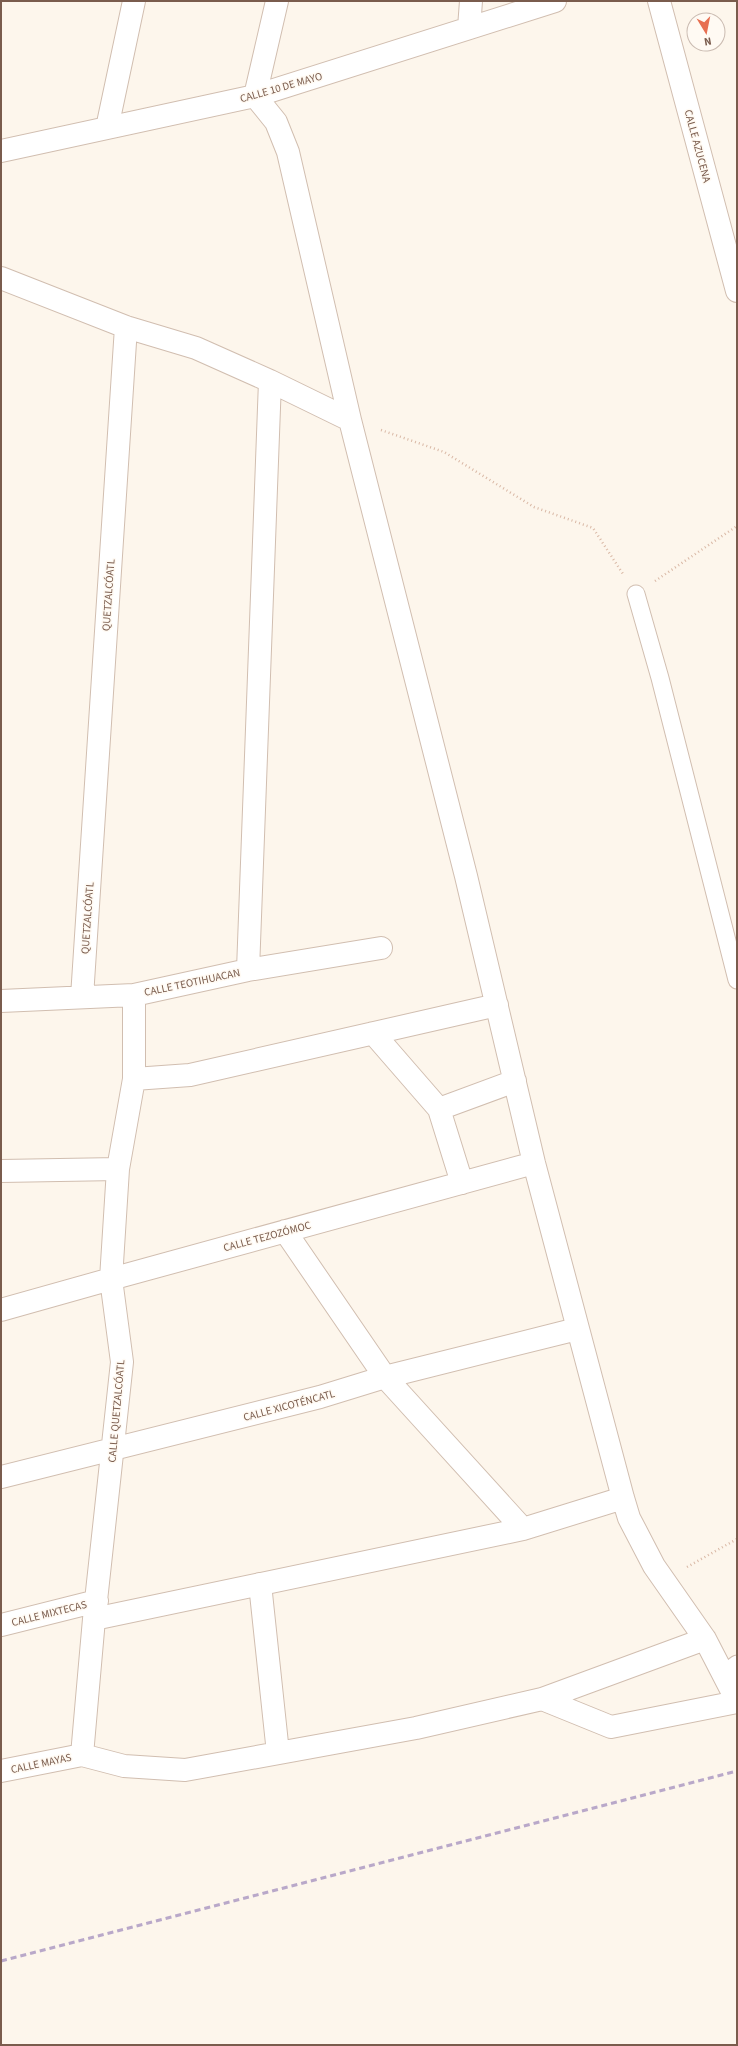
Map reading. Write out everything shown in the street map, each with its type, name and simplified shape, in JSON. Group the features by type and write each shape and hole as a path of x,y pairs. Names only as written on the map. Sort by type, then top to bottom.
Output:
{"street":[{"path":"107,128 134,1"},
{"path":"277,1 255,96 276,122 288,152 350,420 497,1005 534,1163 577,1330 623,1498 630,1518 663,1580 729,1670 737,1702 611,1727 542,1699"},
{"path":"469,28 471,1"},
{"name":"CALLE 10 DE MAYO","path":"1,151 255,96 555,1"},
{"name":"CALLE AZUCENA","path":"659,1 737,291"},
{"path":"1,278 126,327 196,348 270,381 350,420"},
{"name":"QUETZALCÓATL","path":"82,997 126,327"},
{"path":"248,970 270,381"},
{"name":"CALLE TEOTIHUACAN","path":"1,1001 134,995 248,970 382,948"},
{"name":"CALLE QUETZALCÓATL","path":"82,1755 95,1610 122,1362 111,1278 118,1169 134,1079 134,995"},
{"path":"134,1079 190,1075 497,1005"},
{"path":"373,1033 439,1109 462,1183"},
{"path":"439,1109 515,1081"},
{"name":"CALLE TEZOZÓMOC","path":"1,1310 111,1278 534,1163"},
{"path":"1,1170 118,1169"},
{"path":"285,1231 385,1377 523,1529"},
{"name":"CALLE XICOTÉNCATL","path":"1,1478 320,1397 385,1377 577,1330"},
{"name":"CALLE MIXTECAS","path":"1,1625 260,1584 523,1529 623,1498"},
{"path":"260,1584 278,1753"},
{"path":"82,1755 124,1766 185,1770 416,1728 542,1699 705,1639"},
{"name":"CALLE MAYAS","path":"1,1772 82,1755"}],"lane":[{"path":"636,594 660,678 737,980"}],"path":[{"path":"350,420 444,452 534,507 593,528 636,594 737,526"},
{"path":"663,1580 737,1538"}],"railway":[{"path":"1,1961 737,1771"}]}
